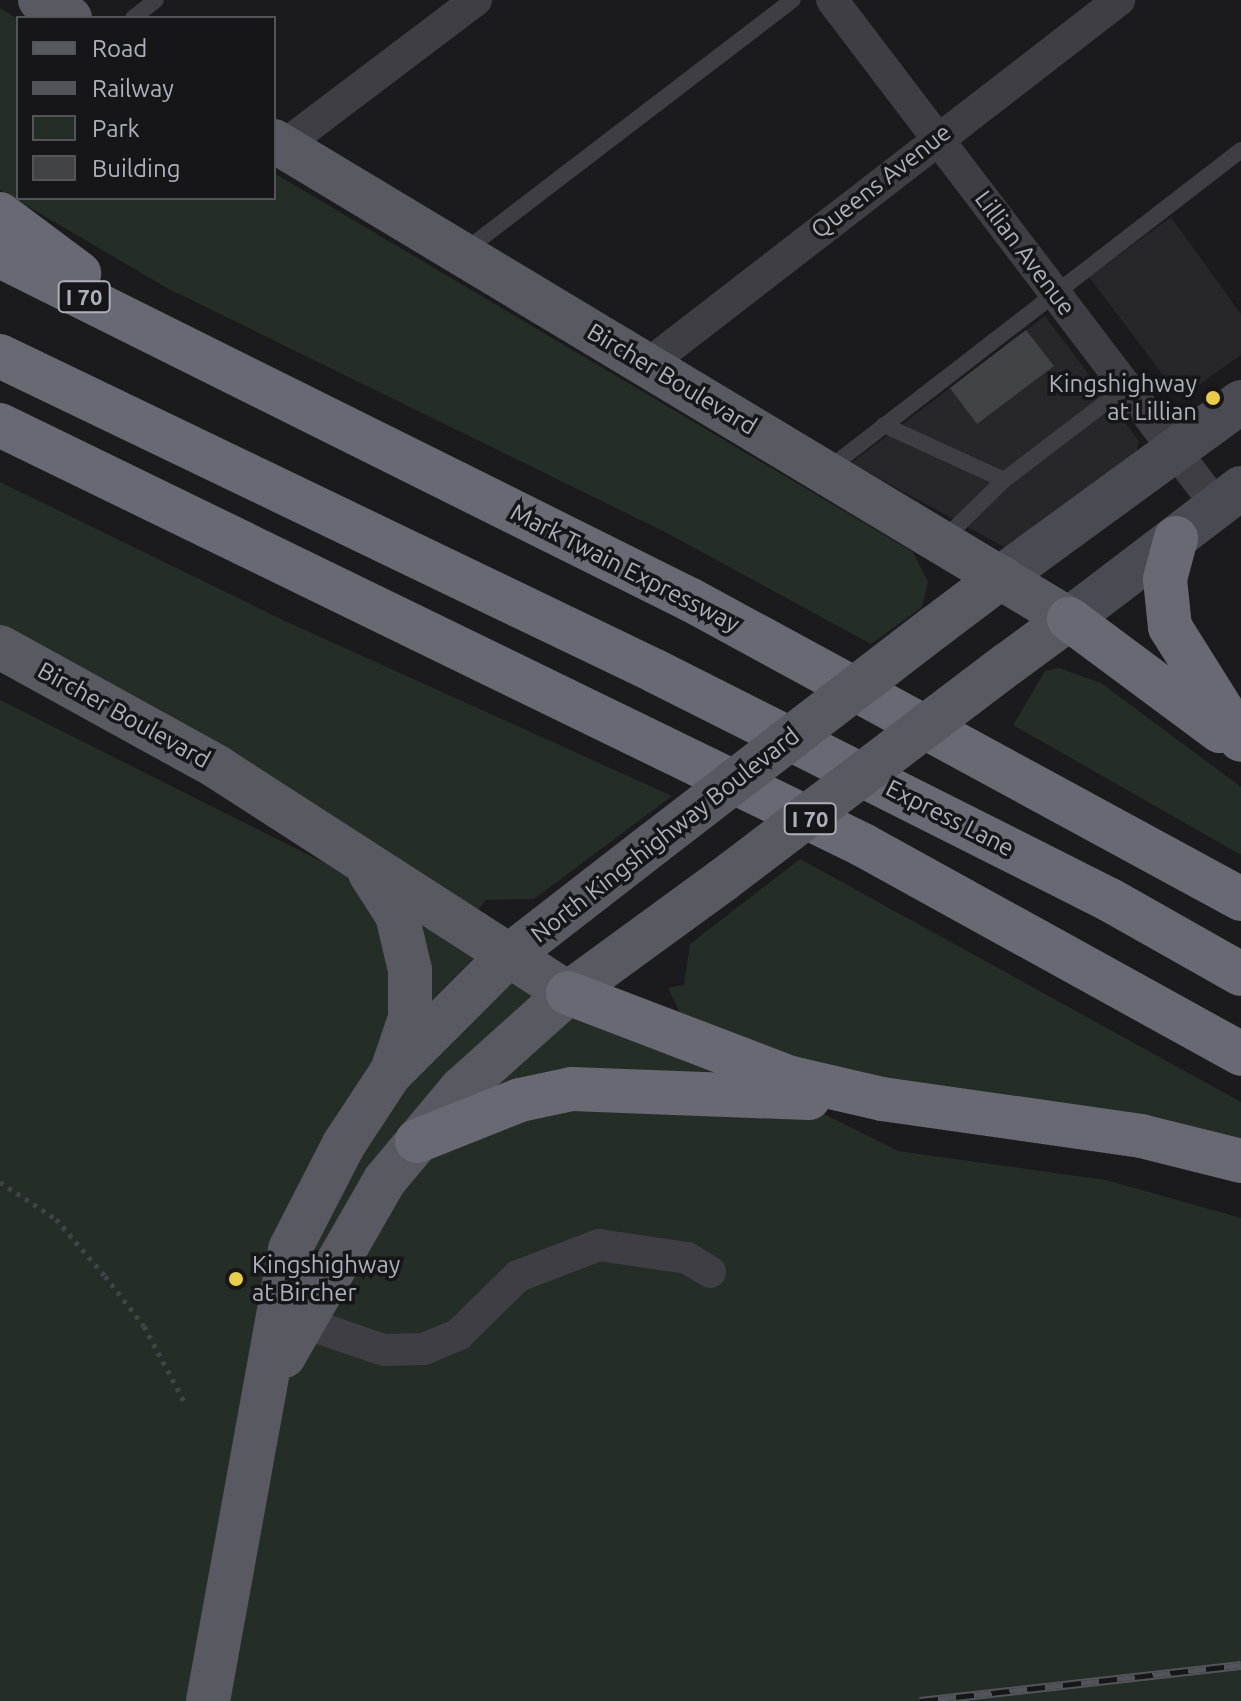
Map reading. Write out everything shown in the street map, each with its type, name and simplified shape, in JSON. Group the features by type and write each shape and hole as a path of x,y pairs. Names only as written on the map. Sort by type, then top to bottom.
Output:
{"highway":[{"path":"0,214 168,339"},
{"name":"Mark Twain Expressway","path":"0,256 691,600 1241,899"},
{"name":"Express Lane","path":"0,356 655,671 1110,900 1241,974"},
{"name":"I 70","path":"0,425 863,845 1241,1054"},
{"path":"1176,538 1165,579 1170,627 1241,740"},
{"path":"1069,619 1241,747"},
{"path":"568,993 736,1061 882,1099"},
{"path":"417,1141 520,1100 572,1089 882,1099 1141,1136 1241,1161"}],"main road":[{"path":"40,0 67,16"},
{"name":"Bircher Boulevard","path":"278,144 827,470 1069,619"},
{"name":"North Kingshighway Boulevard","path":"208,1701 290,1249 390,1074 506,958 1001,577 1241,402"},
{"name":"North Kingshighway Boulevard","path":"260,1401 301,1322 385,1180 462,1088 568,993 723,880 1229,497"},
{"name":"Bircher Boulevard","path":"0,647 217,767 506,958 568,993"},
{"path":"364,864 397,915 410,970 410,1018 390,1074"}],"street":[{"path":"278,144 476,0"},
{"name":"Lillian Avenue","path":"832,0 1175,452 1229,497"},
{"name":"Queens Avenue","path":"647,365 936,137 1119,0"},
{"path":"301,1322 384,1350 424,1349 459,1334 518,1276 599,1245 643,1247 710,1272"}],"lane":[{"path":"136,16 156,0"},
{"path":"462,253 793,0"},
{"path":"827,470 1241,150"},
{"path":"942,541 1004,480 1126,387"},
{"path":"884,425 1004,480"}],"path":[{"path":"0,1182 56,1219 105,1276 144,1326 185,1403"}],"shaded area":[{"path":"1171,217 1241,314 1241,355 1193,389 1173,388 1089,277"},
{"path":"1045,316 1139,441 1135,457 1006,548 851,463"}],"green space":[{"path":"0,8 16,18 16,199 0,190"},
{"path":"276,174 913,552 928,582 922,607 871,644 665,532 167,288 17,200 276,200"},
{"path":"0,482 285,621 672,796 534,899 485,900 476,914 0,632"},
{"path":"1059,668 1101,683 1241,787 1241,855 1013,725 1045,671"},
{"path":"0,700 898,1151 1106,1180 1241,1218 1241,1701 0,1701"},
{"path":"800,859 1241,1102 1241,1145 823,1069 682,1017 668,988 684,985 690,944"}],"building":[{"path":"1026,330 1054,366 977,424 950,388"}],"railway":[{"path":"920,1701 1241,1665"}],"place":[{"name":"Kingshighway at Lillian","path":"1213,398"},
{"name":"Kingshighway at Bircher","path":"236,1279"}]}
